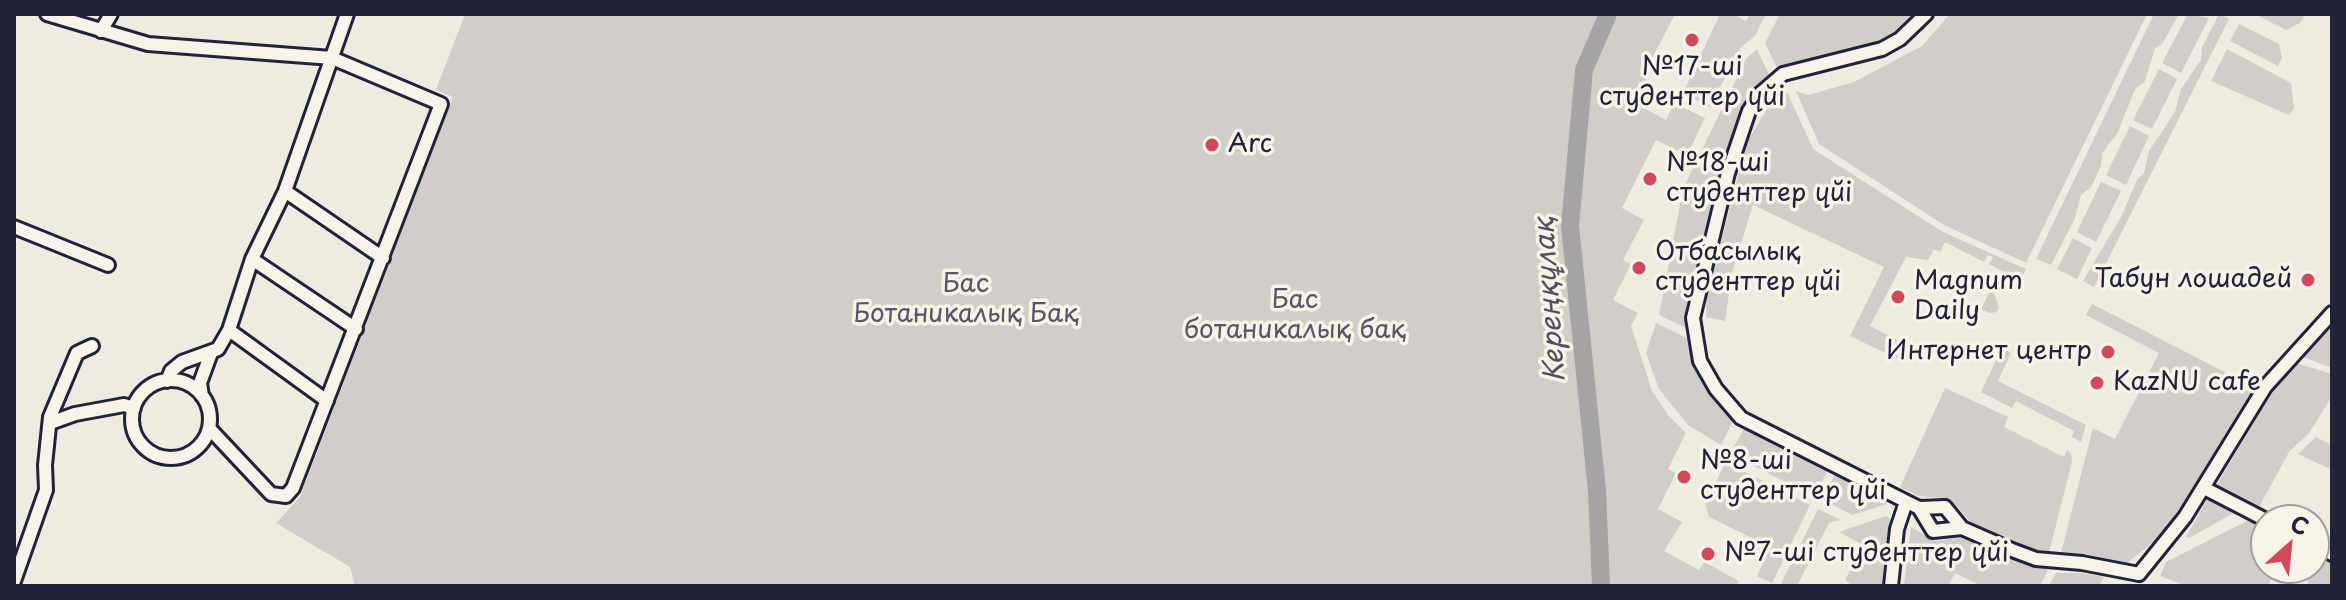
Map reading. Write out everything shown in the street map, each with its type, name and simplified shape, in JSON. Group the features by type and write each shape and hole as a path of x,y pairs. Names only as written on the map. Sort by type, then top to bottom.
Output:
{"street":[{"path":"47,14 148,44 332,58 441,104 293,488 279,497 271,494 209,428"},
{"path":"101,31 111,14"},
{"path":"167,381 171,371 182,362 218,349 229,330 252,259 285,191 347,14"},
{"path":"1926,14 1900,39 1882,49 1783,74 1761,93 1739,133 1693,318 1700,361 1716,389 1741,418 1919,508 1945,507 1962,528 2036,559 2082,563 2139,574 2152,563 2204,488 2265,387 2332,313"},
{"path":"285,191 383,258"},
{"path":"14,227 108,265"},
{"path":"252,259 356,329"},
{"path":"229,330 327,401"},
{"path":"14,581 46,490 45,465 50,423 77,353 92,346"},
{"path":"202,396 186,384 167,381 147,389 134,408 134,431 140,443 166,458 188,455 197,449 209,428 209,412 200,383 211,353"},
{"path":"50,423 75,414 124,405 134,408"},
{"path":"2204,488 2250,512"},
{"path":"1891,586 1897,529 1906,502"},
{"path":"1919,508 1933,531 1962,528"}],"green space":[{"name":"Бас ботаникалық бақ","path":"465,14 1675,14 1649,64 1642,107 1666,120 1674,103 1705,118 1687,155 1656,140 1622,208 1644,220 1623,260 1631,264 1613,300 1638,313 1631,326 1652,391 1668,415 1686,433 1668,469 1676,473 1658,509 1682,522 1664,551 1699,570 1704,562 1739,581 1736,586 355,586 350,567 276,523 300,497 453,97 436,90"},
{"path":"1720,14 1733,14 1746,21 1750,14 1766,14 1755,36 1741,47 1710,107 1683,93"},
{"path":"1780,14 1918,14 1885,41 1863,50 1777,68 1765,43"},
{"path":"1950,14 2147,14 2026,263 1944,225 1819,144 1796,91 1808,95 1854,82 1922,46"},
{"path":"2154,14 2179,14 2162,44 2155,48 2145,81 2135,89 2117,134 2102,153 2101,166 2091,187 2081,195 2075,218 2051,265 2036,259"},
{"path":"2188,14 2209,18 2181,73 2162,63"},
{"path":"2219,14 2229,19 2094,287 2083,281 2121,217 2137,180 2144,173 2149,151 2175,112 2181,89 2201,60 2202,47"},
{"path":"2255,14 2298,14 2304,17 2300,23 2286,30"},
{"path":"2239,24 2279,44 2282,58 2278,66 2230,41"},
{"path":"1757,49 1770,77 1752,96 1737,121 1686,312 1686,328 1659,315 1683,189 1746,59"},
{"path":"2227,49 2291,83 2294,108 2289,115 2211,81"},
{"path":"2159,69 2177,79 2152,129 2133,120"},
{"path":"1787,92 1813,149 1943,232 2026,269 2020,280 1989,264 1993,257 1988,255 1984,262 1945,242 1940,252 1934,249 1928,260 1906,257 1870,326 1907,345 1900,360 1850,336 1884,267 1753,205 1732,272 1725,321 1706,317 1707,296 1747,142 1770,104"},
{"path":"2130,126 2149,136 2126,185 2106,175"},
{"path":"2101,182 2121,191 2096,242 2077,232"},
{"path":"2073,238 2092,248 2077,279 2057,269"},
{"path":"2000,272 2014,280 2012,285 1997,286 1994,293 1999,307 1997,312 1990,313 1981,309"},
{"path":"2092,304 2258,389 2167,531 2127,563 2086,554 2060,557 2093,428 2115,439 2159,353 2086,315"},
{"path":"1656,323 1687,338 1701,378 1734,419 1721,445 1688,425 1659,389 1646,353"},
{"path":"2332,327 2332,368 2303,357 2326,333"},
{"path":"2002,348 2011,353 1998,381 2086,425 2081,442 2072,437 2074,431 2016,401 2012,408 1981,392"},
{"path":"2296,363 2332,374 2332,396 2309,433 2289,452 2261,504 2250,505 2215,488 2277,384"},
{"path":"1945,388 2008,417 2004,427 2064,457 2067,450 2071,454 2072,462 2049,553 2024,547 1972,524 1955,504 1941,498 1918,496 1900,487"},
{"path":"1746,425 1828,469 1815,497 1730,454"},
{"path":"2316,437 2332,445 2332,470 2298,454"},
{"path":"1726,462 1810,505 1772,583 1757,576 1770,547 1709,517 1705,503"},
{"path":"1836,473 1879,494 1887,504 1852,515 1822,499"},
{"path":"2208,498 2230,509 2232,514 2186,537"},
{"path":"1818,509 1841,520 1829,523 1797,586 1780,586"},
{"path":"1886,516 1892,520 1884,586 1853,586 1845,580 1863,545 1839,532"},
{"path":"2249,520 2250,584 2269,584 2186,586 2160,576 2166,562"},
{"path":"1911,527 1935,541 1962,537 2048,570 2040,586 1982,586 1955,573 1948,586 1904,586"},
{"path":"2332,561 2332,586 2306,586 2330,584"},
{"path":"2056,573 2104,577 2099,586 2049,586"}],"waterway":[{"name":"Кереңқұлақ","path":"1601,586 1597,491 1570,226 1584,70 1608,14"}],"place":[{"name":"№17-ші студенттер үйі","path":"1692,40"},
{"name":"Arc","path":"1212,145"},
{"name":"№18-ші студенттер үйі","path":"1650,179"},
{"name":"Отбасылық студенттер үйі","path":"1639,268"},
{"name":"Табун лошадей","path":"2308,280"},
{"name":"Magnum Daily","path":"1898,297"},
{"name":"Интернет центр","path":"2108,352"},
{"name":"KazNU cafe","path":"2097,383"},
{"name":"№8-ші студенттер үйі","path":"1684,477"},
{"name":"№7-ші студенттер үйі","path":"1708,554"}],"park label":[{"name":"Бас Ботаникалық Бақ","path":"966,300"}]}
